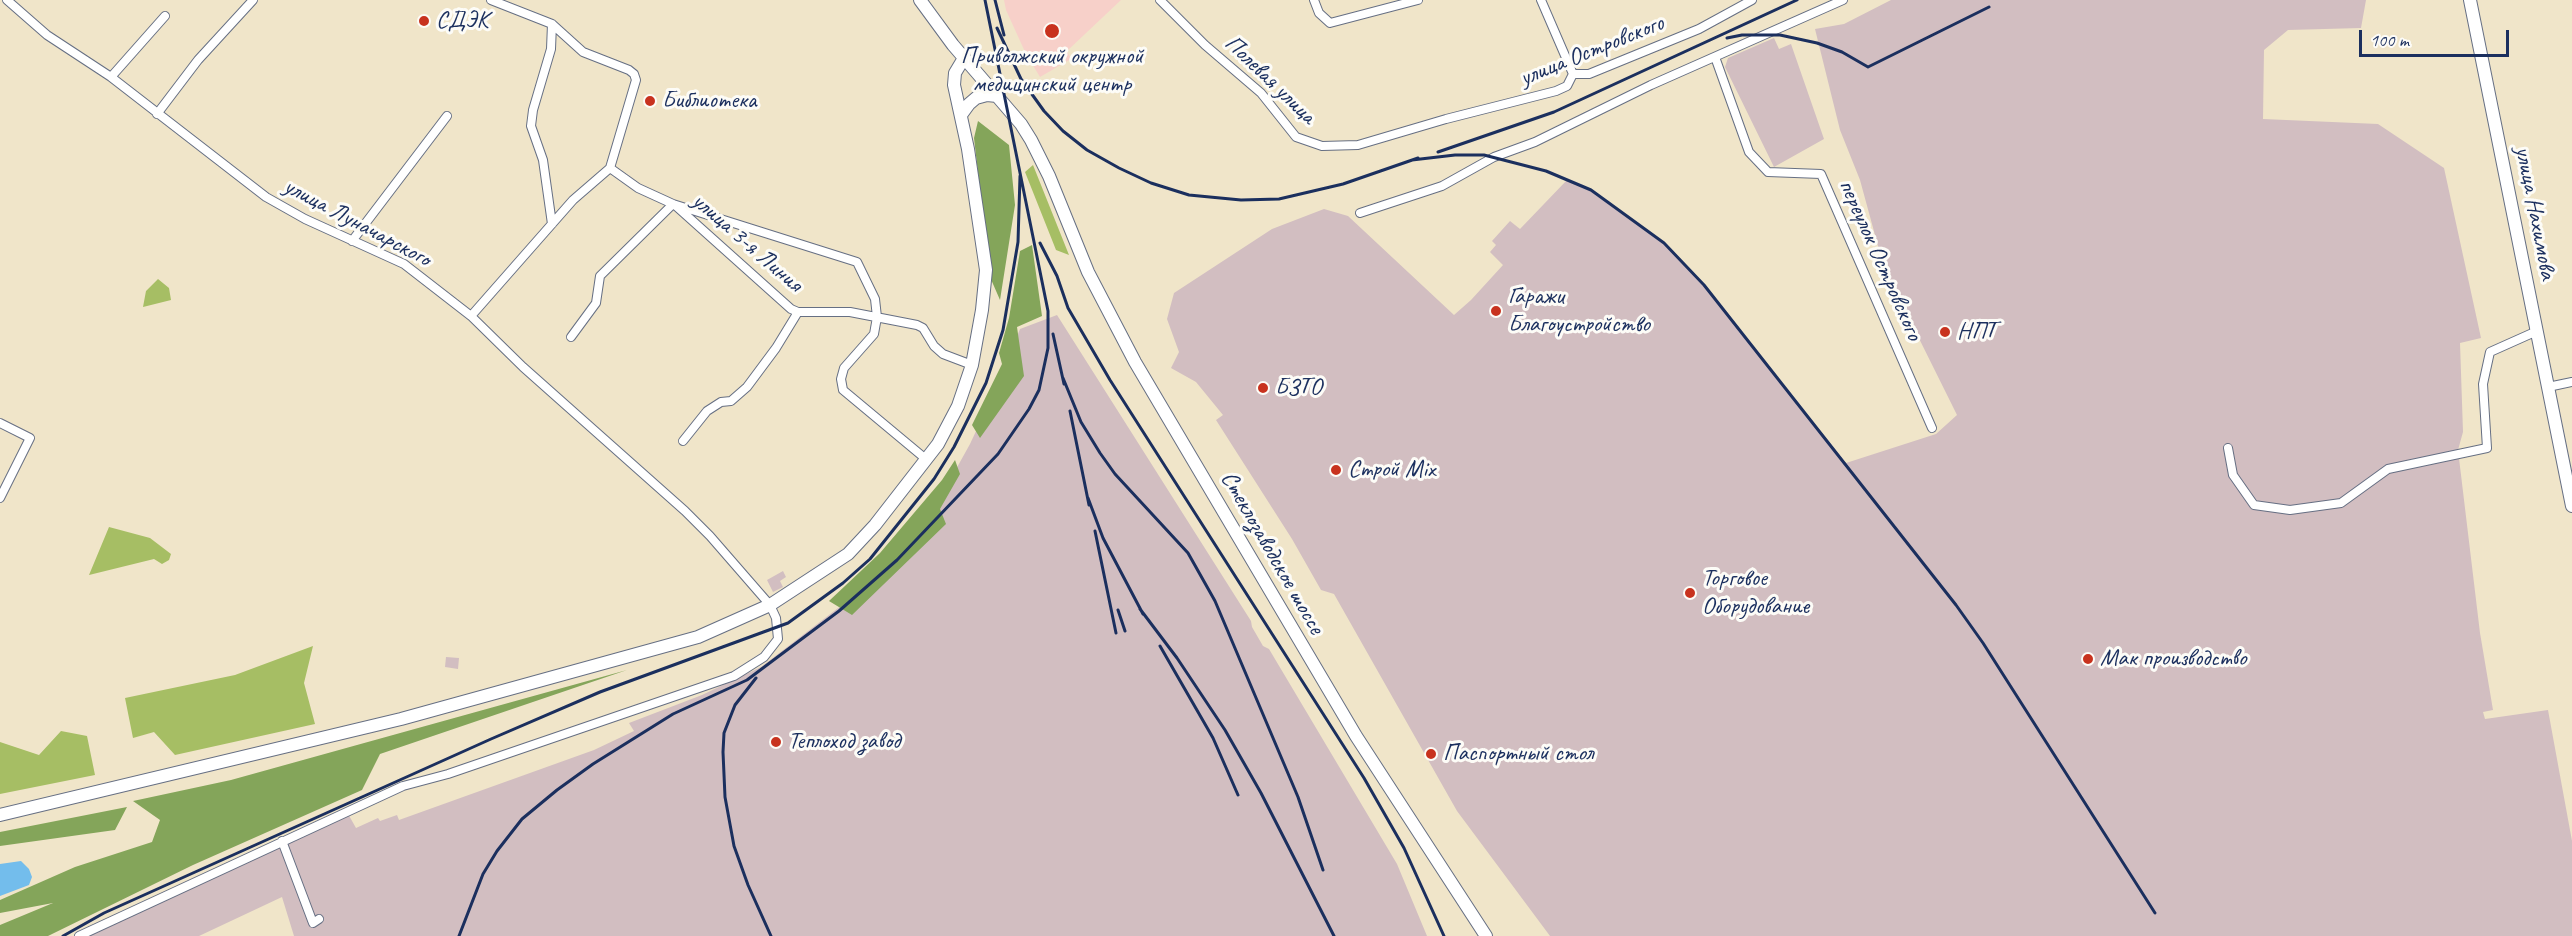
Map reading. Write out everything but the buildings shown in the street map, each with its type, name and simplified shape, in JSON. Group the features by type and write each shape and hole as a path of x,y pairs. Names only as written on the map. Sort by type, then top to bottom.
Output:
{"main road":[{"name":"Стеклозаводское шоссе","path":"920,0 964,58 1026,132 1049,176 1088,272 1135,362 1356,736 1486,936"},
{"name":"улица Нахимова","path":"2470,0 2572,506"},
{"path":"0,815 401,719 698,637 770,605 855,548 927,460 951,422 972,365 985,292 986,270 955,90 955,74 964,58"},
{"path":"961,115 976,98 987,95 997,96"}],"street":[{"name":"улица Луначарского","path":"7,0 47,35 111,77 266,197 305,219 404,264 471,316 523,367 685,511 770,605"},
{"path":"158,114 198,60 253,0"},
{"path":"471,316 552,224 591,183 610,168 636,80 634,74 629,70 583,52 552,24 491,0"},
{"name":"Полевая улица","path":"1160,0 1205,45 1261,93 1296,137 1335,148"},
{"path":"1314,0 1319,13 1330,23 1418,0"},
{"path":"1541,0 1573,74"},
{"name":"улица Островского","path":"1335,148 1358,145 1446,119 1556,91 1567,86 1573,74 1589,74 1699,29 1752,0"},
{"path":"1360,213 1442,186 1494,157 1535,142 1651,85 1843,0"},
{"path":"111,77 165,16"},
{"path":"552,24 552,49 533,110 531,126 543,160 552,224"},
{"name":"переулок Островского","path":"1715,57 1749,152 1768,172 1821,174 1932,428"},
{"path":"352,241 447,116"},
{"name":"улица 3-я Линия","path":"610,168 638,188 673,204 857,262 875,299 877,317"},
{"path":"571,337 596,303 600,276 673,204"},
{"name":"улица 3-я Линия","path":"673,204 791,309 798,312 776,348 747,387 731,400 721,402 707,411 683,441"},
{"path":"798,312 830,311 877,317 923,328 934,346 943,354 972,365"},
{"path":"877,317 874,334 844,368 841,379 843,390 927,460"},
{"path":"2228,448 2233,475 2254,504 2290,510 2341,502 2388,469 2487,448 2483,384 2490,352 2537,331"},
{"path":"2548,387 2572,382"},
{"path":"0,423 30,438 0,498"},
{"path":"79,936 403,786 448,774 734,676 764,657 778,639 776,618 770,605"},
{"path":"282,842 313,923 319,919"}],"shaded area":[{"name":"Приволжский окружной медицинский центр","path":"1004,0 1121,0 1067,51 1071,59 1040,77 1026,54 1006,10"},
{"path":"1891,0 2366,0 2361,28 2288,30 2264,50 2263,119 2378,124 2444,168 2481,338 2460,343 2463,432 2458,450 2480,633 2493,710 2483,712 2485,719 2548,710 2572,841 2572,936 1550,936 1457,811 1334,594 1321,590 1292,539 1216,420 1223,415 1196,382 1171,368 1179,352 1167,319 1174,293 1272,229 1324,209 1348,216 1454,315 1503,265 1490,252 1496,245 1492,241 1510,221 1520,229 1567,180 1591,190 1664,243 1704,285 1846,463 1936,434 1957,415 1884,268 1860,180 1840,130 1815,29 1844,24"},
{"path":"1774,38 1779,49 1791,44 1824,139 1774,167 1725,67 1728,58"},
{"path":"1057,315 1251,621 1263,646 1269,649 1397,864 1427,936 294,936 282,897 199,936 79,936 347,812 356,828 378,818 380,821 397,815 399,820 594,750 634,731 629,723 702,695 761,667 842,605 940,498 970,444 1020,329"},
{"path":"783,571 786,577 780,581 783,587 773,592 767,580"},
{"path":"446,657 459,658 458,669 445,667"}],"green space":[{"path":"978,121 1009,145 1015,205 1000,300 990,277 974,138"},
{"path":"1033,165 1069,255 1056,250 1025,172"},
{"path":"1032,245 1042,316 1017,327 1024,376 980,438 972,425 1002,364 999,353 1009,318 1020,251"},
{"path":"158,279 169,288 171,300 143,307 146,291"},
{"path":"955,460 960,474 940,509 946,524 852,615 829,601 880,553 942,480"},
{"path":"109,527 150,538 171,554 169,560 162,564 154,559 89,575"},
{"path":"313,646 304,683 315,724 175,755 154,732 133,738 125,698 235,675"},
{"path":"627,670 380,754 362,790 193,865 48,936 0,936 0,925 53,903 0,913 0,900 75,867 152,842 160,820 133,801 231,780"},
{"path":"61,731 87,736 95,775 0,794 0,742 39,755"},
{"path":"127,807 115,830 0,846 0,832"}],"water":[{"path":"21,861 29,869 32,877 29,885 0,896 0,864"}],"railway":[{"path":"459,936 483,874 497,851 522,819 593,764 673,714 747,680 839,611 897,560 998,454 1029,409 1039,390 1048,348 1048,311 985,0"},
{"path":"995,0 1004,35"},
{"path":"1438,152 1554,112 1797,0"},
{"path":"1727,38 1742,35 1780,35 1817,43 1842,52 1868,67 1989,7"},
{"path":"997,28 1021,79 1044,111 1063,131 1087,150 1119,168 1151,183 1189,195 1241,200 1279,199 1343,184 1418,158"},
{"path":"1412,160 1455,155 1484,155 1546,171 1591,190 1664,243 1704,285 1956,605 1983,643 2155,913"},
{"path":"63,936 104,913 491,739 600,692 788,623 843,583 870,559 934,479 954,447 986,383 1003,330 1018,242 1020,176"},
{"path":"1040,243 1057,276 1068,308 1110,380 1364,778 1404,848 1444,936"},
{"path":"1053,334 1064,384"},
{"path":"1063,378 1081,422 1100,453 1115,474 1188,553 1215,601 1298,797 1323,870"},
{"path":"1070,411 1089,505"},
{"path":"1088,498 1103,538 1143,614"},
{"path":"1095,531 1116,633"},
{"path":"1140,609 1177,658 1225,730 1261,793 1334,936"},
{"path":"1118,610 1125,631"},
{"path":"1160,646 1213,738 1238,795"},
{"path":"756,678 735,705 724,733 725,797 734,846 748,885 771,936"}],"place":[{"name":"СДЭК","path":"424,21"},
{"name":"Приволжский окружной медицинский центр","path":"1052,31"},
{"name":"Библиотека","path":"650,101"},
{"name":"Гаражи Благоустройство","path":"1496,311"},
{"name":"НПТ","path":"1945,332"},
{"name":"БЗТО","path":"1263,388"},
{"name":"Строй Mix","path":"1336,470"},
{"name":"Торговое Оборудование","path":"1690,593"},
{"name":"Мак производство","path":"2088,659"},
{"name":"Теплоход завод","path":"776,742"},
{"name":"Паспортный стол","path":"1431,754"}]}
